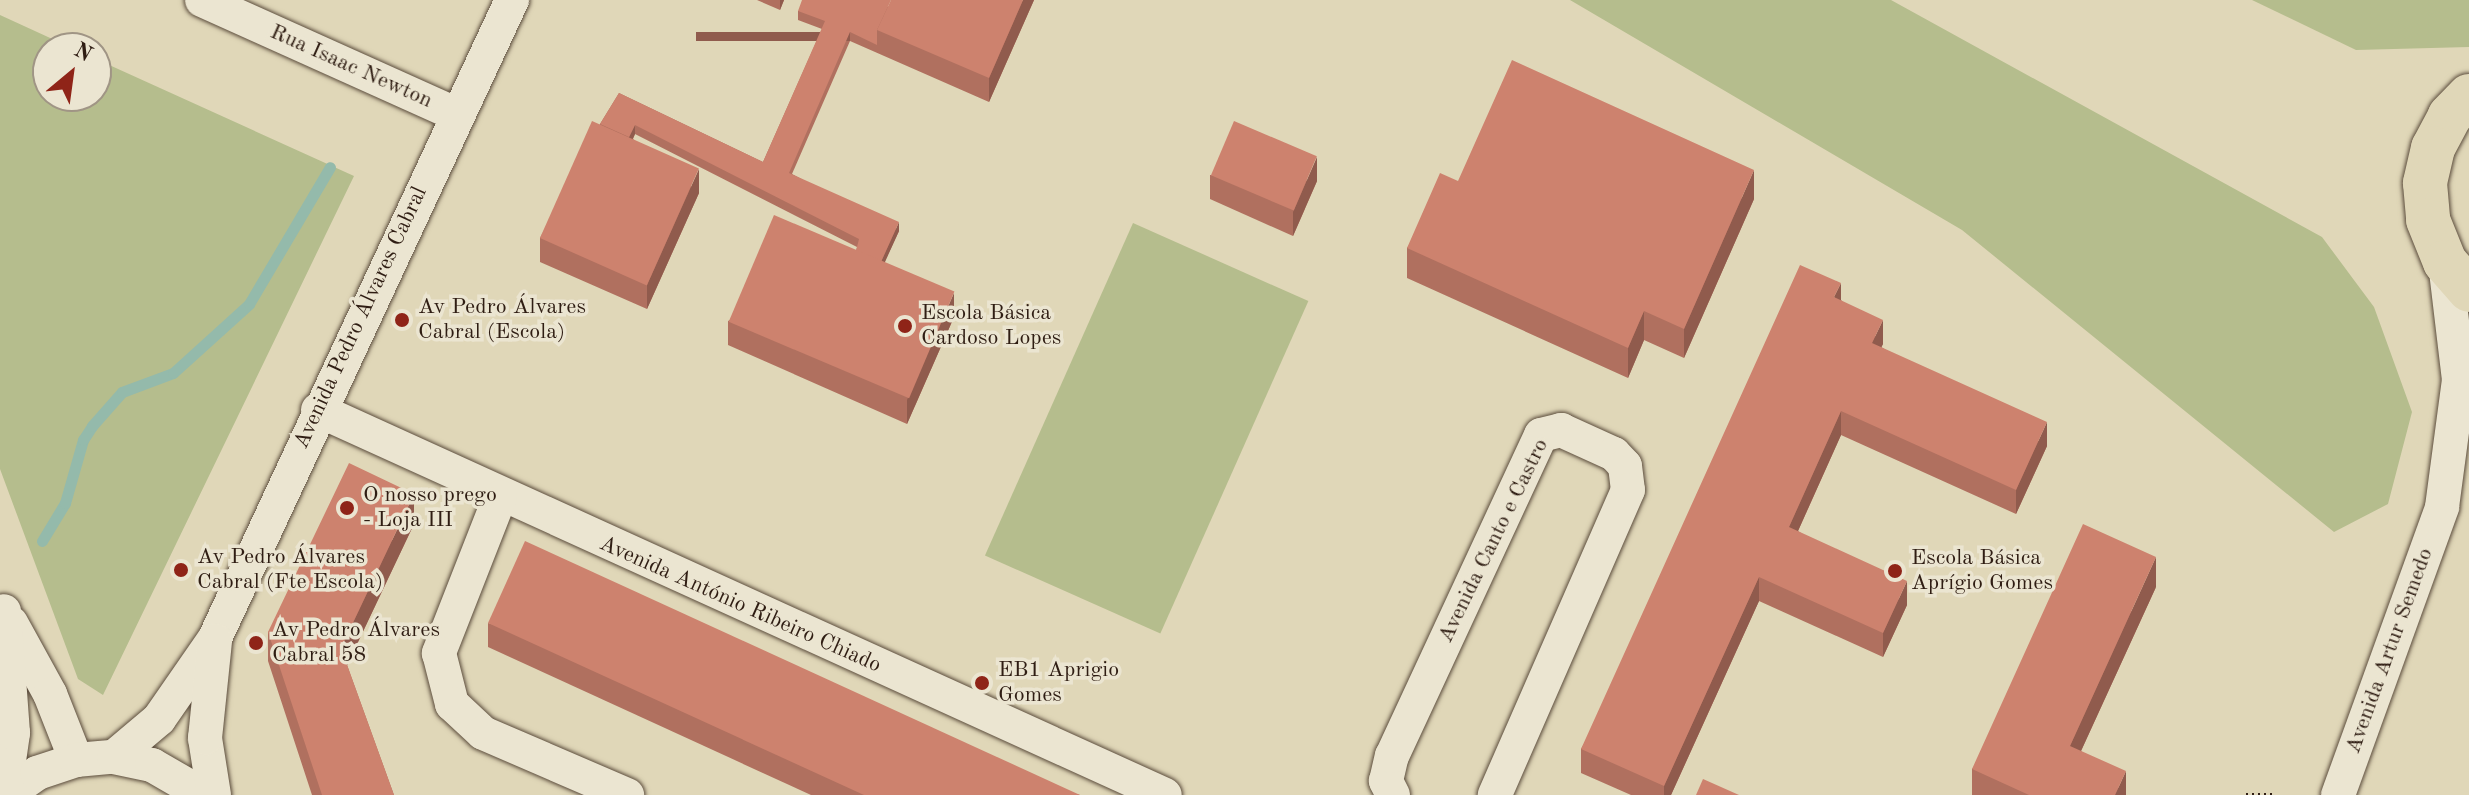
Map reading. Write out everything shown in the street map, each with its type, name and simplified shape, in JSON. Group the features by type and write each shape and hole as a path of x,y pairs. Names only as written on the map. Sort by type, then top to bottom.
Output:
{"main road":[{"path":"2457,276 2428,220 2425,183 2433,148 2450,116 2469,96"}],"street":[{"name":"Rua Isaac Newton","path":"202,0 456,114"},
{"name":"Avenida Pedro Álvares Cabral","path":"114,757 159,719 215,638 318,410 512,0"},
{"name":"Avenida Artur Semedo","path":"2338,795 2442,507 2459,380 2457,276"},
{"name":"Avenida António Ribeiro Chiado","path":"318,410 500,497 1165,795"},
{"name":"Avenida Canto e Castro","path":"1393,795 1386,781 1392,756 1541,435 1561,430 1614,454 1625,466 1628,490 1495,795"},
{"name":"Avenida Artur Semedo","path":"2442,507 2469,473"},
{"path":"500,497 439,653 452,704 483,733 627,795"},
{"path":"2,606 50,694 76,760"},
{"path":"2,606 13,733 5,795"},
{"name":"Avenida Pedro Álvares Cabral","path":"214,795 205,738 215,638"},
{"path":"5,795 37,773 76,760 114,757 152,765 204,795"}],"path":[{"path":"2246,795 2276,795"}],"green space":[{"path":"1570,0 1891,0 2322,237 2374,307 2412,412 2388,504 2334,532 1962,230"},
{"path":"2252,0 2469,0 2469,47 2356,50"},
{"path":"0,15 37,32 32,32 32,112 112,112 112,66 354,176 103,695 78,679 0,469"},
{"path":"1133,223 1308,301 1160,634 985,556"}],"building":[{"path":"802,0 891,0 877,30 877,45 850,32 789,173 899,222 881,262 856,251 859,239 635,125 629,137 600,124 619,93 763,162 825,21 798,11"},
{"path":"891,0 1023,0 989,78 877,30"},
{"path":"1512,60 1754,170 1684,329 1644,311 1628,348 1407,248 1440,173 1458,181"},
{"path":"592,121 699,169 647,286 540,238"},
{"path":"1234,121 1317,156 1294,210 1211,175"},
{"path":"774,215 954,292 909,398 729,322"},
{"path":"1800,265 1841,283 1834,297 1883,320 1872,343 2047,422 2016,490 1841,411 1789,527 1907,581 1883,633 1759,577 1664,786 1581,749"},
{"path":"349,463 414,494 341,648 394,795 322,795 268,632"},
{"path":"2083,524 2156,557 2070,746 2126,771 2115,795 2029,795 1972,769"},
{"path":"525,541 1080,795 864,795 488,623"},
{"path":"1703,779 1739,795 1696,795"}],"waterway":[{"path":"42,541 65,503 83,440 92,426 122,392 173,373 249,304 330,167"}],"place":[{"name":"Av Pedro Álvares Cabral (Escola)","path":"402,320"},
{"name":"Escola Básica Cardoso Lopes","path":"905,326"},
{"name":"O nosso prego - Loja III","path":"347,508"},
{"name":"Av Pedro Álvares Cabral (Fte Escola)","path":"181,570"},
{"name":"Escola Básica Aprígio Gomes","path":"1895,571"},
{"name":"Av Pedro Álvares Cabral 58","path":"256,643"},
{"name":"EB1 Aprigio Gomes","path":"982,683"}]}
